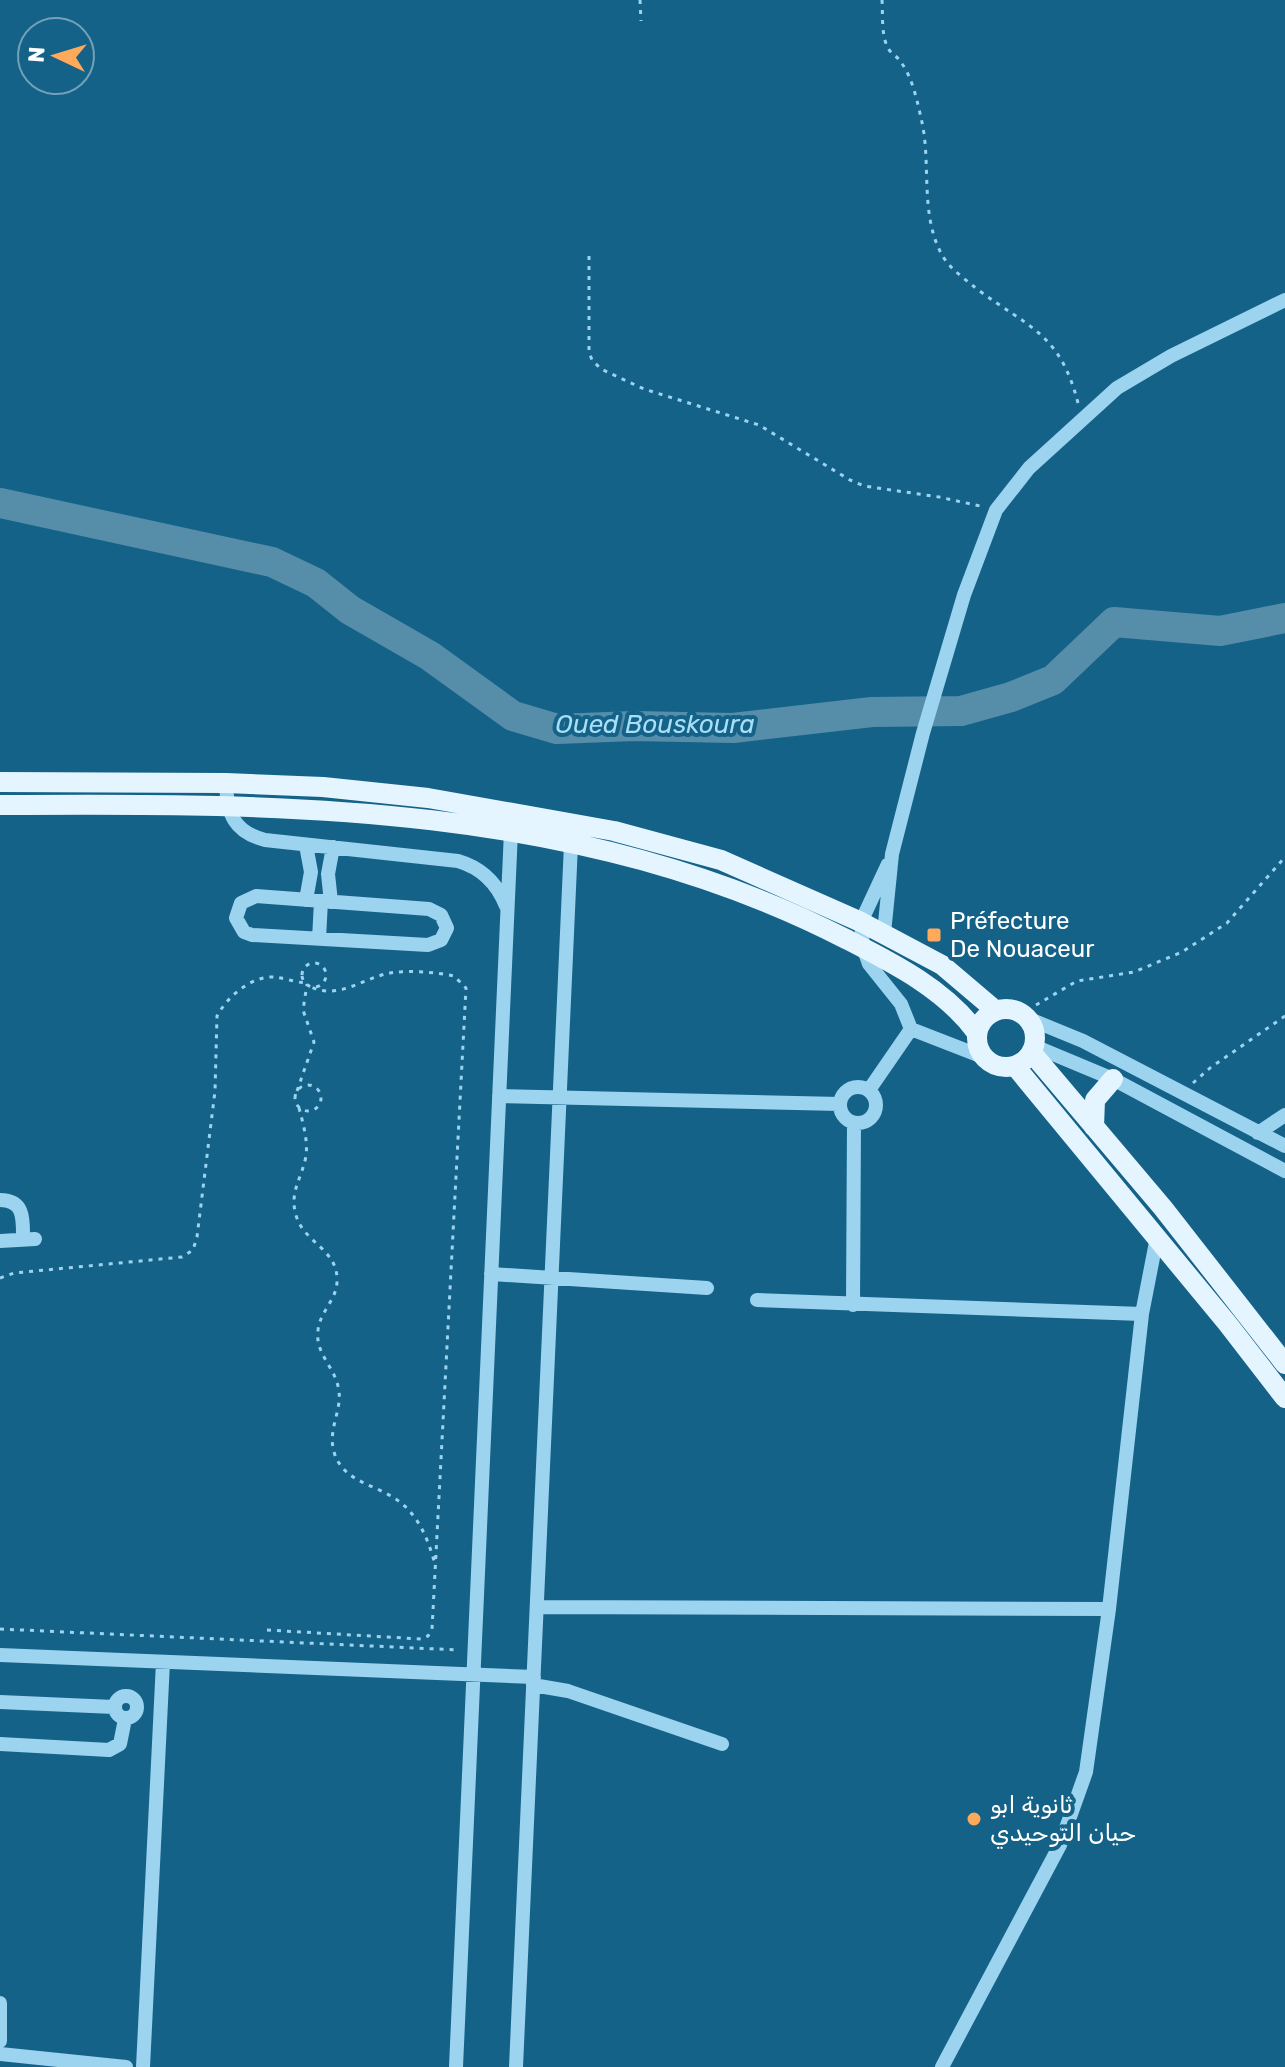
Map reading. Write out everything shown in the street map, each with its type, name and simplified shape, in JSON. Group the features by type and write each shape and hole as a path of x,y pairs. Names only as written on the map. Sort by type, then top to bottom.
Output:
{"main road":[{"path":"0,782 226,783 323,787 428,798 614,831 721,860 861,922 942,965 995,1010"},
{"path":"0,805 227,805 332,809 491,826 571,844 678,869 718,882 863,947 915,976 956,1010 977,1033 983,1057 998,1066 1022,1064 1033,1050 1034,1031 1025,1016 1008,1009 995,1010 987,1016 977,1033"},
{"path":"1033,1050 1163,1208 1285,1364"},
{"path":"1015,1066 1285,1398"},
{"path":"1094,1127 1095,1100 1113,1079"}],"street":[{"path":"884,933 892,854 923,733 964,595 996,510 1029,468 1117,388 1151,367 1285,300"},
{"path":"226,783 227,805 240,829 252,837 469,864 496,886 506,906"},
{"path":"456,2067 511,831"},
{"path":"516,2067 571,844"},
{"path":"306,845 311,872 306,900"},
{"path":"319,939 333,847"},
{"path":"892,854 861,922 863,947 869,964 901,1004 911,1029 983,1057"},
{"path":"248,898 326,902 436,911 445,921 445,934 435,944 428,945 252,935 244,932 236,918 241,903 248,898"},
{"path":"1025,1016 1083,1041 1285,1146"},
{"path":"869,1090 911,1029"},
{"path":"1033,1050 1113,1079 1285,1171"},
{"path":"863,1087 869,1090 876,1101 875,1113 866,1122 854,1123 844,1116 840,1104 842,1098 851,1089 863,1087"},
{"path":"499,1096 840,1104"},
{"path":"1258,1133 1285,1115"},
{"path":"853,1305 854,1123"},
{"path":"0,1200 10,1200 20,1207 29,1239 0,1241"},
{"path":"942,2067 1070,1821 1092,1746 1142,1314 1157,1237"},
{"path":"491,1274 707,1288"},
{"path":"757,1300 1142,1314"},
{"path":"537,1607 1109,1609"},
{"path":"0,1655 474,1675 534,1681 722,1744"},
{"path":"143,2067 163,1662"},
{"path":"0,1744 113,1749 122,1740 125,1719 136,1712 134,1699 121,1696 114,1707"},
{"path":"0,1702 114,1707"},
{"path":"114,1707 117,1715 125,1719"},
{"path":"0,2003 0,2041"},
{"path":"0,2054 126,2067"}],"path":[{"path":"640,0 641,21"},
{"path":"882,0 888,49 900,60 912,86 922,122 929,210 934,236 943,257 979,290 1041,332 1067,370 1081,418"},
{"path":"589,256 589,352 601,369 644,389 759,425 864,486 939,497 996,510"},
{"path":"1025,1016 1077,981 1134,972 1182,952 1227,923 1285,857"},
{"path":"308,985 324,980 321,966 312,963 303,969 302,974 308,985 303,1010 314,1042 295,1096 306,1140 306,1157 294,1188 293,1205 302,1228 328,1254 338,1275 337,1287 318,1330 321,1354 338,1385 339,1409 332,1433 335,1457 350,1476 388,1493 414,1516 424,1530 436,1568"},
{"path":"0,1278 14,1273 182,1257 193,1250 215,1091 217,1016 232,997 255,980 270,977 329,992 380,975 406,972 454,976 466,988 432,1629 425,1638 267,1630"},
{"path":"1182,1094 1210,1068 1285,1016"},
{"path":"297,1091 301,1086 313,1085 321,1093 322,1099 316,1110 299,1108"},
{"path":"0,1629 475,1651"}],"waterway":[{"name":"Oued Bouskoura","path":"0,503 272,562 316,583 350,610 430,656 513,716 557,729 634,726 733,728 872,712 961,711 1011,697 1053,680 1114,622 1220,631 1285,618"}],"place":[{"name":"Préfecture De Nouaceur","path":"934,935"},
{"name":"ثانوية ابو حيان التوحيدي","path":"974,1819"}]}
